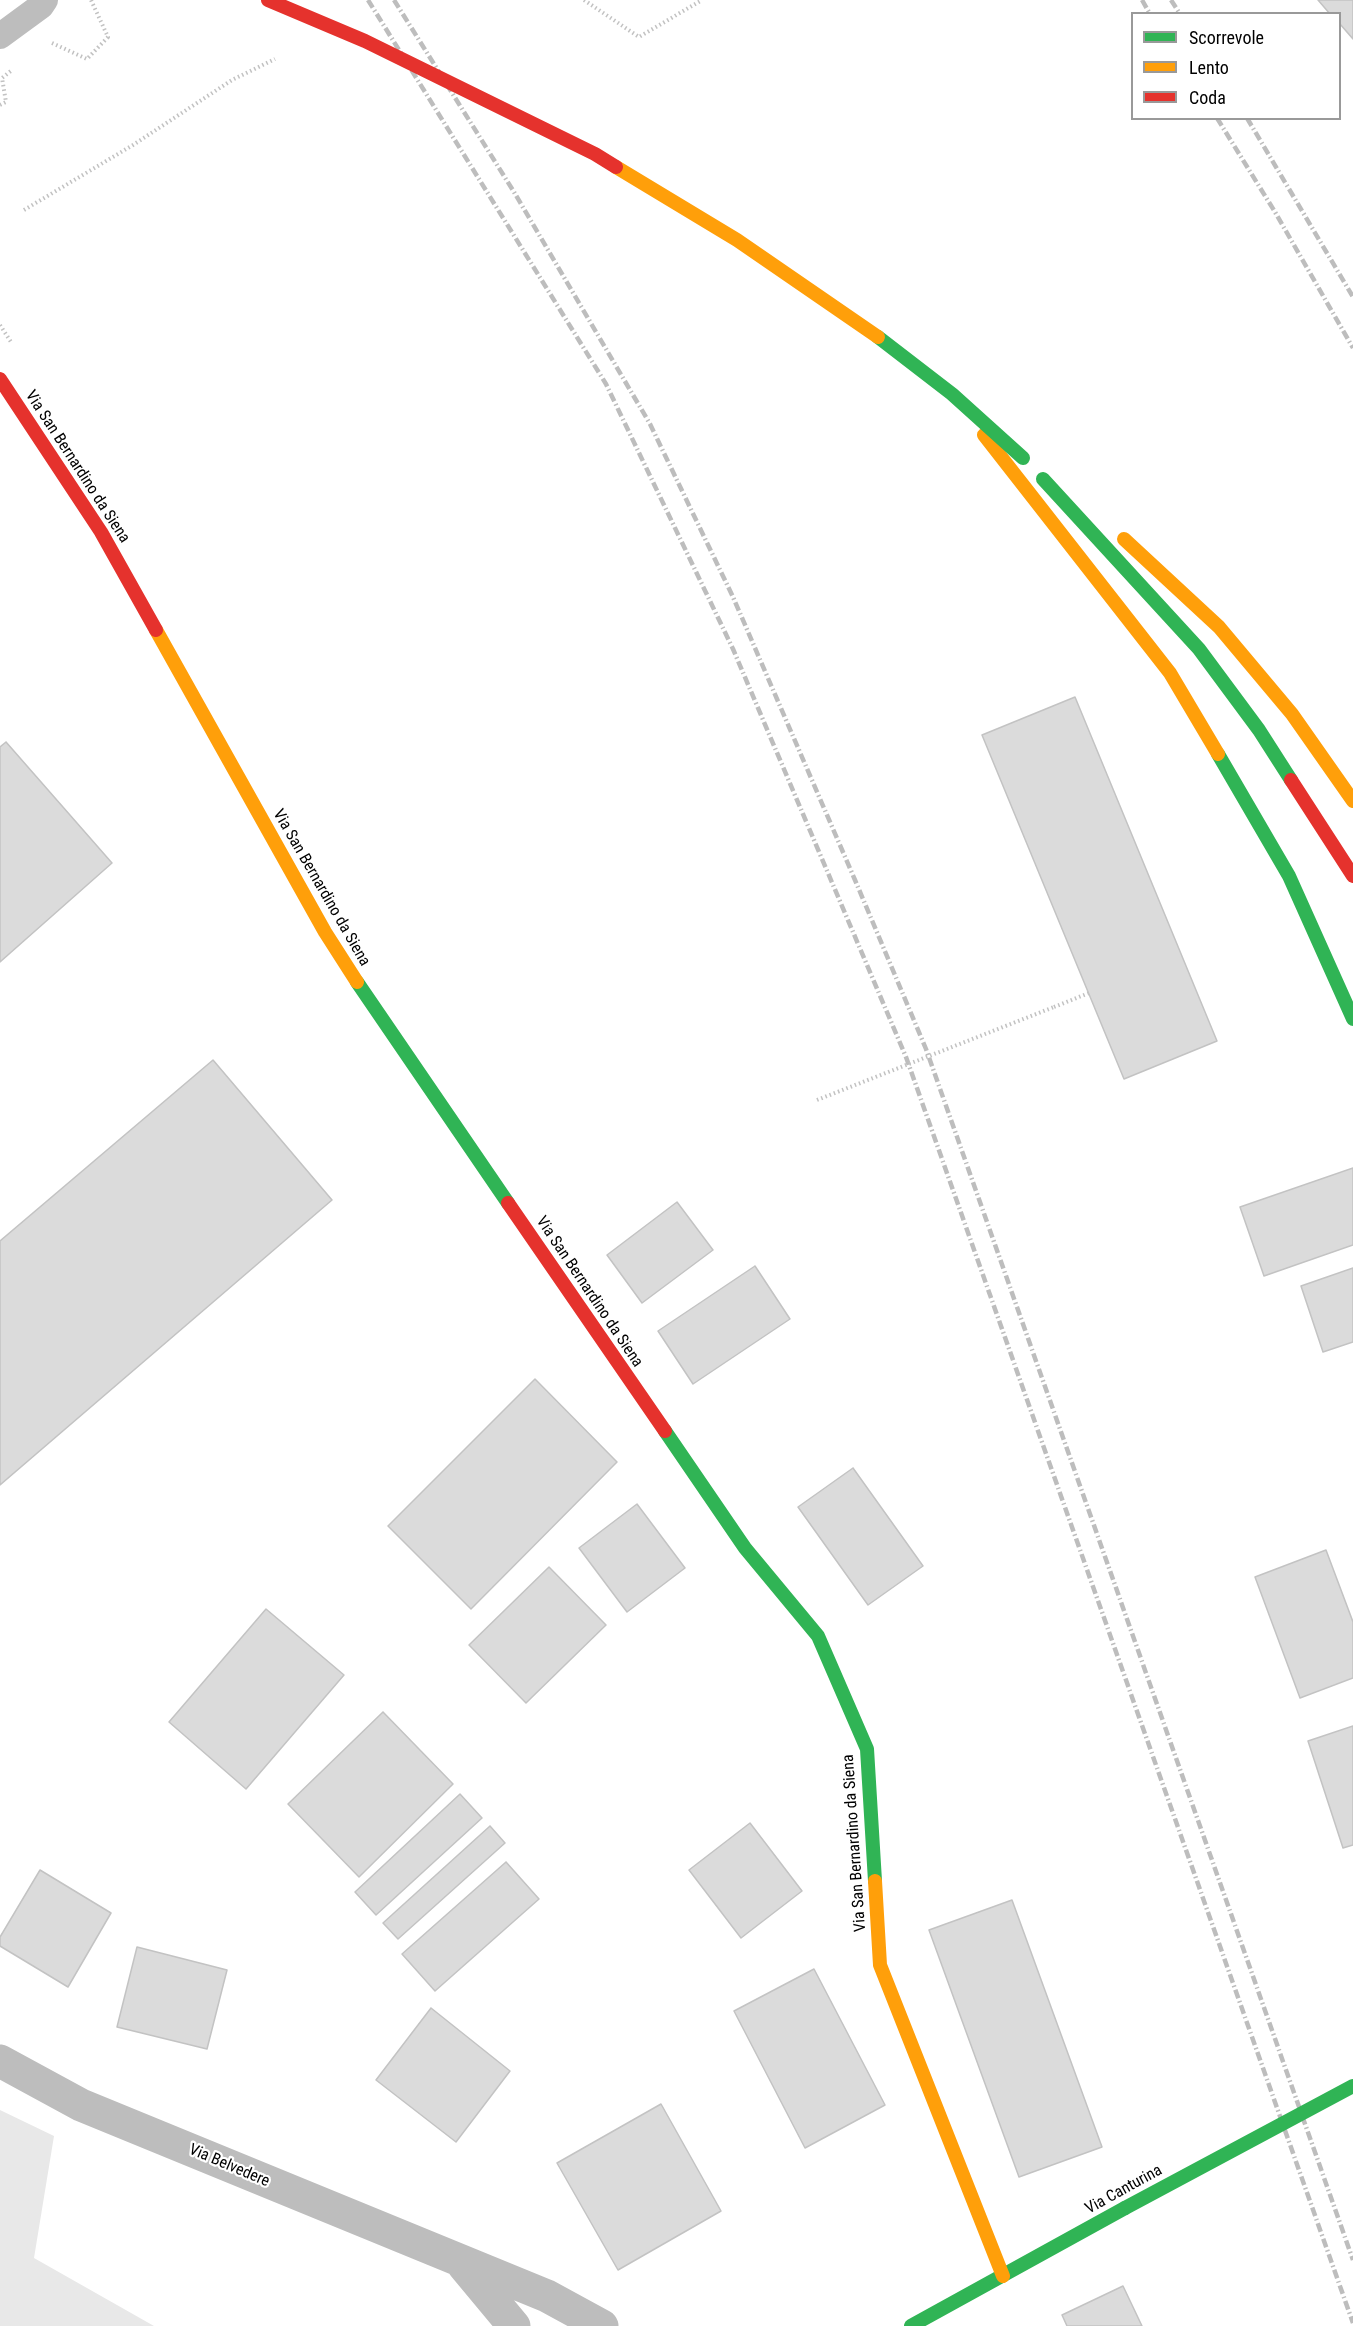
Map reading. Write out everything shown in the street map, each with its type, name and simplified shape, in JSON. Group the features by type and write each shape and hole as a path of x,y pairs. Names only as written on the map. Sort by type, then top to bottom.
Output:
{"main road":[{"path":"268,0 365,41 595,154 737,240 813,290 891,346 952,394 1023,458 1096,516"},
{"name":"Via San Bernardino da Siena","path":"0,379 101,532 325,932 374,1008 745,1548 818,1636 867,1749 880,1965 1003,2276"},
{"path":"952,394 1170,673 1289,876 1353,1019"},
{"path":"1023,458 1199,649 1259,730 1353,876"},
{"path":"1114,531 1219,627 1292,714 1353,801"},
{"name":"Via Canturina","path":"911,2326 1353,2086"}],"street":[{"name":"Via Belvedere","path":"0,2061 81,2104 461,2263 547,2296 602,2326"},
{"name":"Via Belvedere","path":"461,2263 514,2326"}],"lane":[{"path":"0,36 41,6 45,0"}],"path":[{"path":"50,42 87,59 108,37 91,0"},
{"path":"584,0 639,37 702,0"},
{"path":"24,210 133,145 232,80 275,59"},
{"path":"0,105 6,102 2,78 18,66"},
{"path":"816,1100 1089,993"}],"shaded area":[{"path":"0,2110 54,2136 34,2258 154,2326 0,2326"}],"building":[{"path":"1318,0 1353,0 1353,39 1341,25 1341,12 1328,12"},
{"path":"1075,697 1217,1041 1124,1079 982,735"},
{"path":"6,742 112,863 0,962 0,747"},
{"path":"213,1060 332,1200 0,1485 0,1241"},
{"path":"1353,1168 1353,1245 1264,1276 1240,1207"},
{"path":"677,1202 713,1250 642,1303 607,1255"},
{"path":"755,1266 790,1319 693,1384 658,1331"},
{"path":"1353,1268 1353,1342 1323,1352 1301,1286"},
{"path":"535,1379 617,1462 471,1609 388,1526"},
{"path":"853,1468 923,1566 868,1605 798,1507"},
{"path":"637,1504 685,1568 627,1612 579,1548"},
{"path":"1326,1550 1353,1622 1353,1678 1300,1698 1255,1577"},
{"path":"549,1567 606,1625 526,1703 469,1645"},
{"path":"266,1609 344,1675 246,1789 169,1722"},
{"path":"383,1712 453,1784 359,1877 288,1804"},
{"path":"1353,1726 1353,1845 1343,1848 1308,1741"},
{"path":"460,1794 482,1818 376,1915 355,1892"},
{"path":"750,1823 802,1891 741,1938 689,1870"},
{"path":"490,1826 505,1843 398,1939 383,1923"},
{"path":"506,1862 539,1899 435,1991 402,1954"},
{"path":"40,1870 111,1913 68,1987 0,1946 0,1937"},
{"path":"1012,1900 1102,2147 1019,2177 929,1930"},
{"path":"137,1947 227,1970 207,2049 117,2027"},
{"path":"814,1969 885,2105 805,2148 734,2011"},
{"path":"431,2008 510,2071 456,2142 376,2080"},
{"path":"661,2104 721,2211 618,2270 557,2163"},
{"path":"1123,2286 1142,2326 1067,2326 1062,2315"}],"railway":[{"path":"368,0 606,384 733,649 906,1057 1353,2323"},
{"path":"394,0 514,192 650,424 733,597 855,880 926,1049 1353,2260"},
{"path":"1142,0 1149,12"},
{"path":"1171,0 1179,12"},
{"path":"1218,120 1275,212 1353,348"},
{"path":"1248,120 1353,297"}],"traffic: fast":[{"path":"878,337 952,394 1023,458"},
{"path":"1043,479 1199,649 1259,730 1291,780"},
{"path":"1218,754 1289,876 1353,1019"},
{"path":"357,982 508,1203"},
{"path":"665,1431 745,1548 818,1636 867,1749 875,1881"},
{"path":"1125,2208 1353,2086"},
{"path":"911,2326 1125,2208"}],"traffic: slow":[{"path":"616,167 737,240 878,337"},
{"path":"984,435 1170,673 1218,754"},
{"path":"1124,539 1219,627 1292,714 1353,801"},
{"path":"156,630 325,932 357,982"},
{"path":"875,1881 880,1965 1003,2276"}],"traffic: jam":[{"path":"268,0 365,41 595,154 616,167"},
{"path":"0,379 101,532 156,630"},
{"path":"1291,780 1353,876"},
{"path":"508,1203 665,1431"}]}
